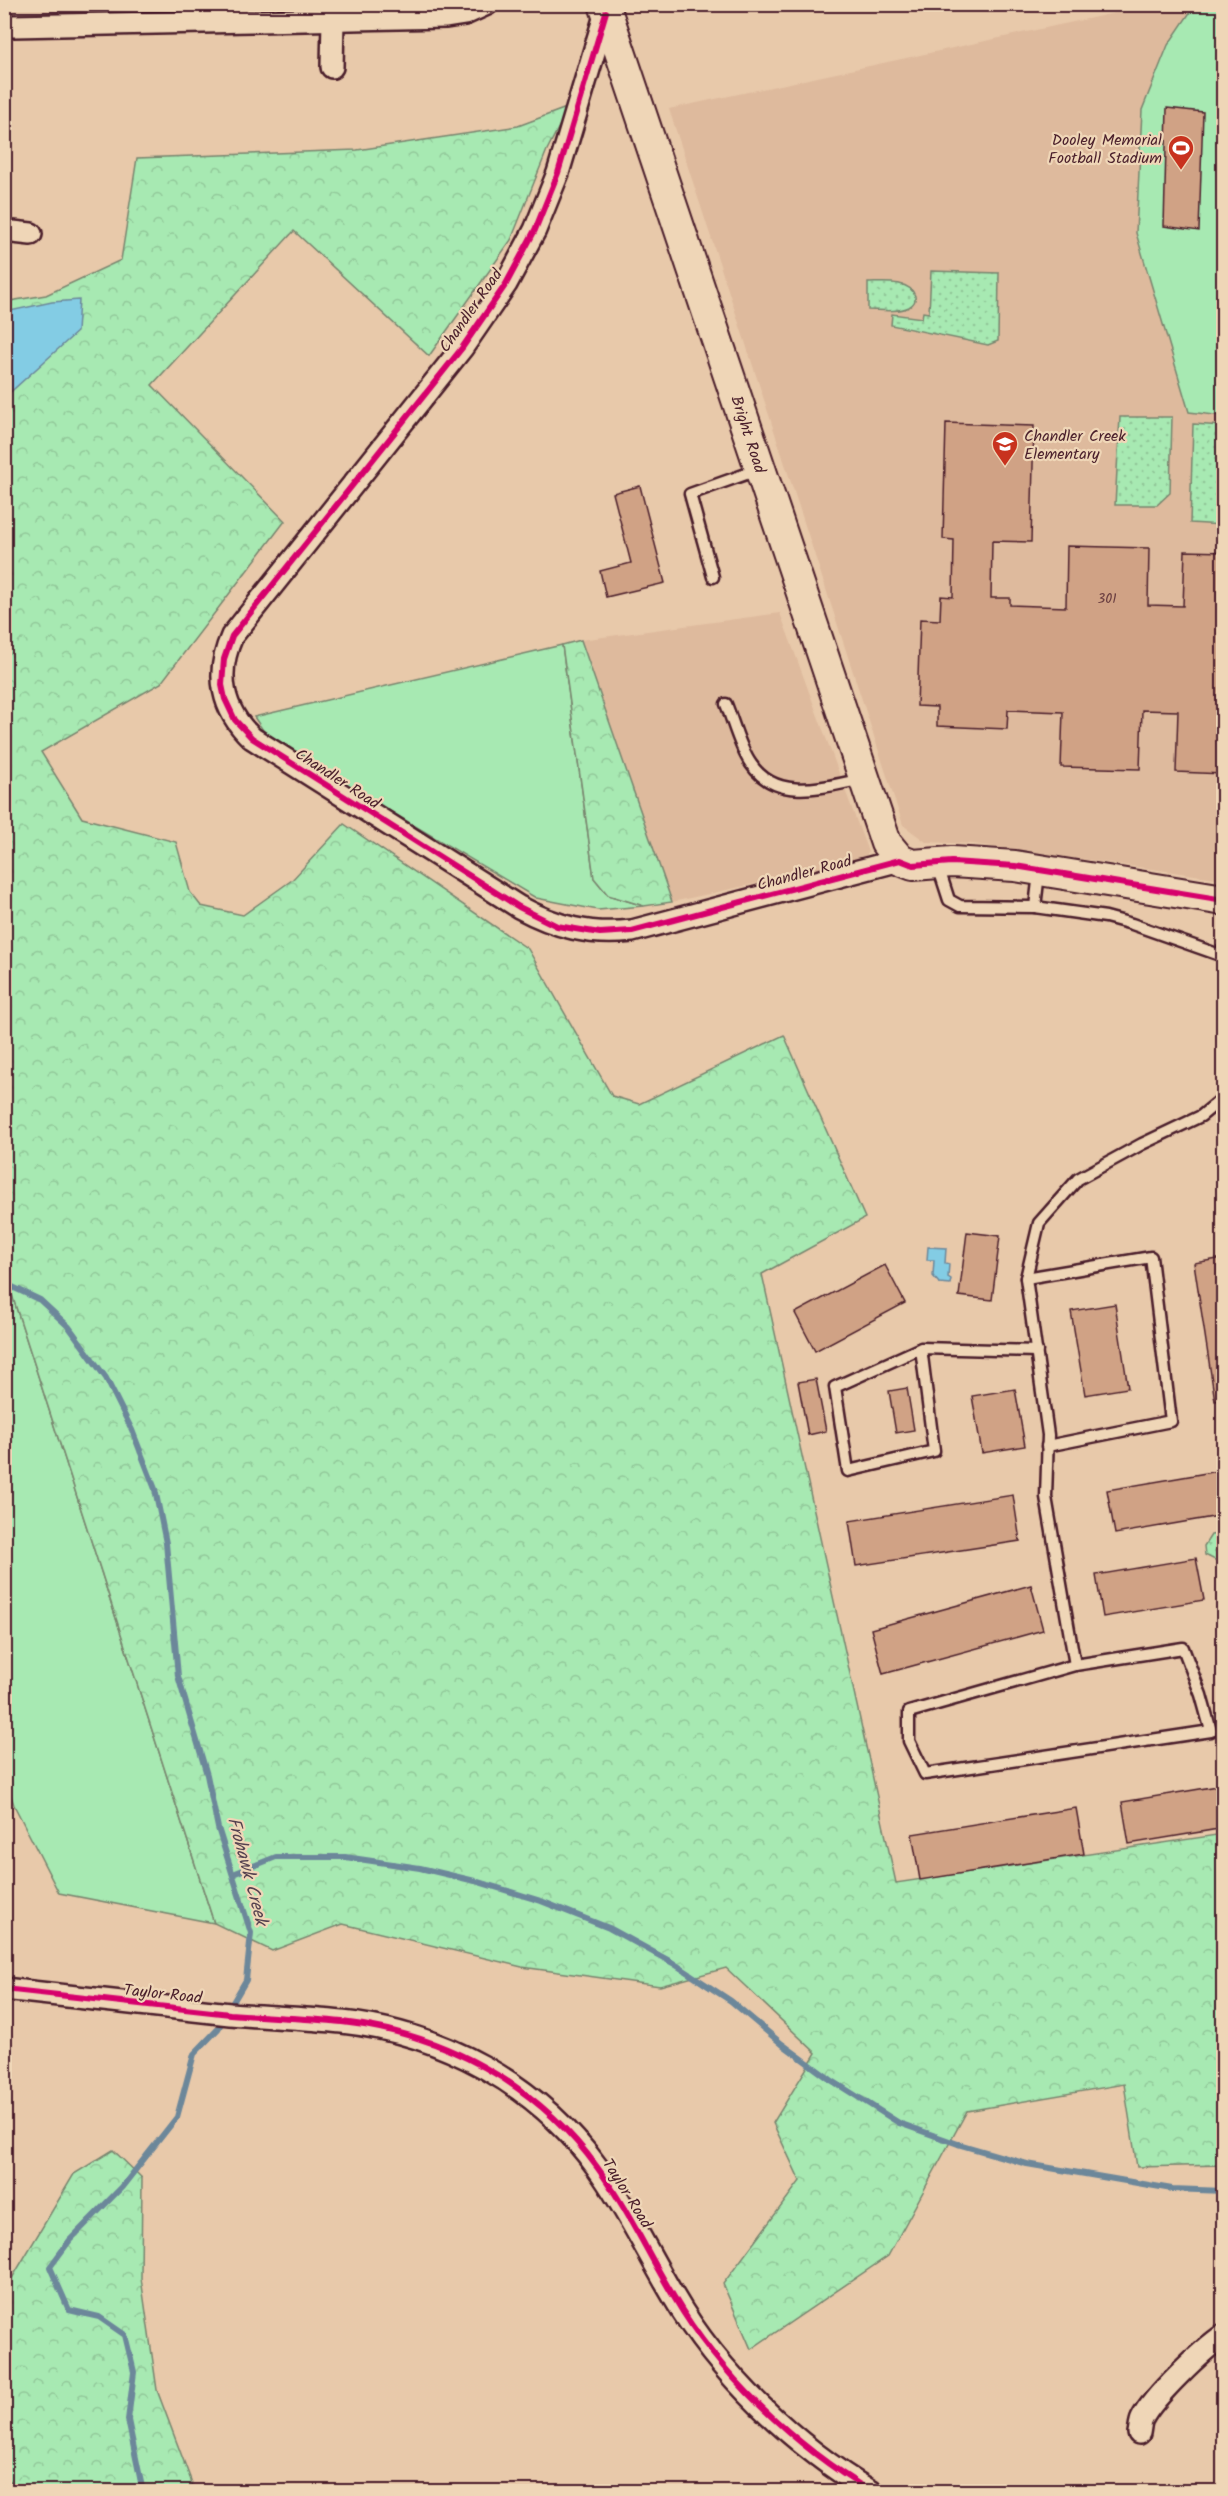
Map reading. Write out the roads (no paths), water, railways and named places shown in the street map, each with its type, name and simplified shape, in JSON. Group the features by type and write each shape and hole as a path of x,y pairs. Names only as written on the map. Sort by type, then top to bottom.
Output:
{"street":[{"path":"13,26 446,17 465,14 487,4"},
{"name":"Bright Road","path":"605,8 886,843 900,860"},
{"name":"Chandler Road","path":"605,8 558,173 535,230 506,284 462,348 232,636 222,672 225,699 235,720 252,738 315,780 519,907 543,920 584,932 632,931 900,860 914,865 982,863 1040,869 1224,900"},
{"path":"332,67 333,19"},
{"path":"4,231 31,234"},
{"name":"Taylor Road","path":"4,1989 207,2012 344,2022 396,2032 457,2053 508,2081 555,2119 597,2167 625,2210 674,2299 718,2360 759,2404 793,2434 872,2492"},
{"path":"1139,2433 1142,2419 1166,2390 1203,2352 1224,2335"}],"lane":[{"path":"713,577 690,494 760,469"},
{"path":"726,704 750,764 763,777 778,785 798,790 864,778"},
{"path":"937,863 949,900 960,906 1035,907 1106,917 1217,954 1224,949"},
{"path":"1035,907 1040,869"},
{"path":"1075,1665 1046,1497 1048,1436 1026,1278 1039,1223 1078,1179 1142,1144 1201,1116 1224,1097"},
{"path":"1026,1278 1151,1257 1171,1421 1047,1446"},
{"path":"921,1348 934,1451 848,1471 835,1386 921,1348 1037,1351"},
{"path":"1183,1648 1201,1695 1210,1731 925,1774 909,1741 909,1712 1075,1665 1183,1648"}],"water":[{"path":"79,300 77,332 5,397 5,312 52,302"},
{"path":"928,1247 946,1248 945,1263 949,1264 950,1284 939,1283 933,1276 934,1260 927,1260"}],"waterway":[{"name":"Frohawk Creek","path":"4,1283 40,1300 69,1327 106,1378 132,1430 155,1489 166,1543 178,1676 207,1775 218,1828 251,1933 246,1980 229,2009"},
{"path":"233,1874 276,1857 345,1857 420,1868 475,1881 541,1901 609,1928 673,1963 731,2001 782,2044 831,2080 899,2123 958,2144 1027,2164 1172,2189 1224,2191"},
{"name":"Frohawk Creek","path":"143,2492 128,2420 134,2372 125,2335 99,2317 69,2310 50,2267 70,2240 122,2187 177,2117 194,2054 218,2029 224,2018"}],"place":[{"name":"Dooley Memorial Football Stadium","path":"1181,171"},
{"name":"Chandler Creek Elementary","path":"1005,467"}]}
